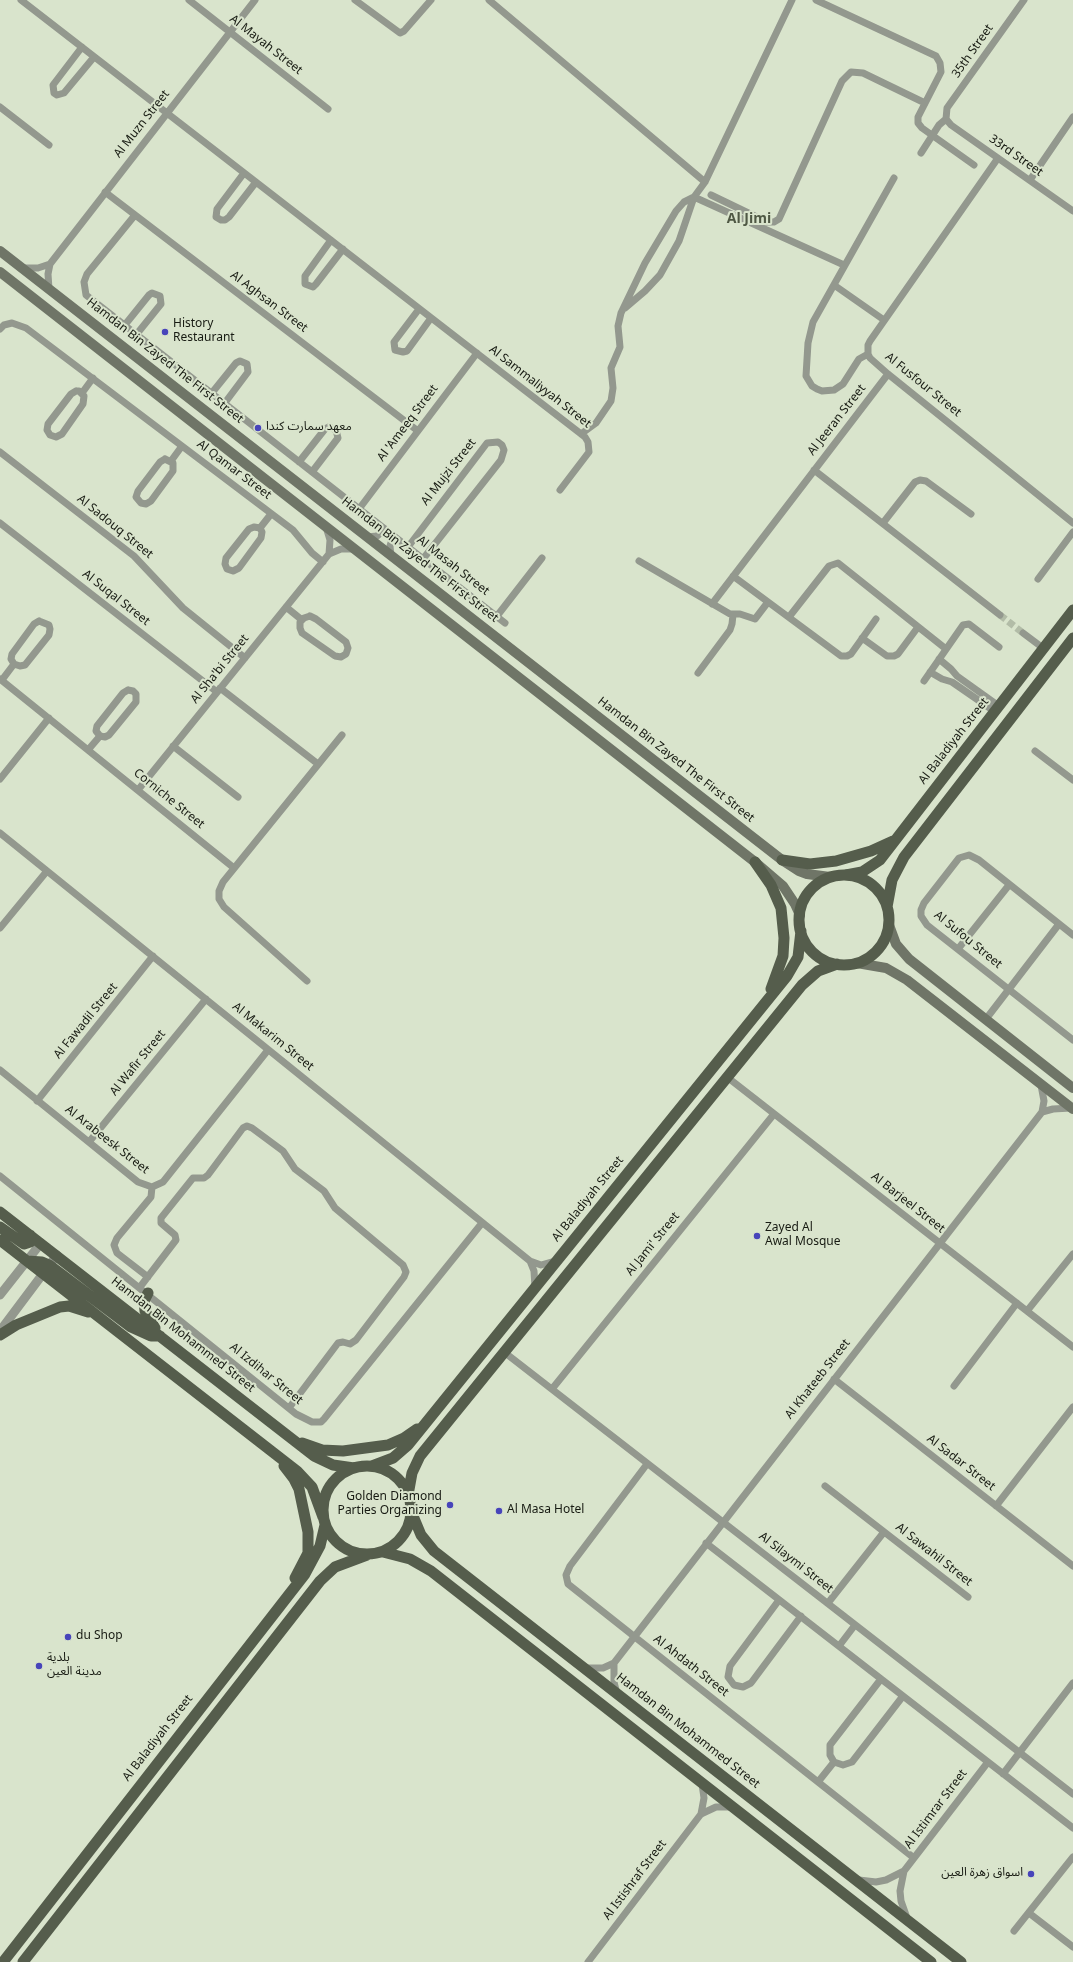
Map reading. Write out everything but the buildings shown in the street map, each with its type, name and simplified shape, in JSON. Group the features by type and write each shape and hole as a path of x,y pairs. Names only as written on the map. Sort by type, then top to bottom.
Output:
{"main road":[{"name":"Hamdan Bin Zayed The First Street","path":"0,251 782,860 807,874 830,877"},
{"path":"0,272 755,862 783,886 795,904 800,915"},
{"name":"Al Baladiyah Street","path":"846,875 862,872 872,867 880,860 1073,610"},
{"path":"1073,638 1068,650 904,857 892,880 887,906 889,925 896,944 908,959 1073,1088"},
{"path":"782,860 810,864 836,861 871,851 896,840"},
{"path":"755,862 778,898 783,927 783,956 765,1002"},
{"path":"838,964 825,960 814,953 806,943 801,931 800,915 802,905 812,888 830,877 846,875 860,878 872,884 881,894 887,906"},
{"path":"857,963 875,952 886,935 889,925"},
{"name":"Al Baladiyah Street","path":"372,1466 393,1458 425,1423 765,1002 793,967 800,945 801,931"},
{"path":"408,1496 412,1473 420,1456 802,985 818,971 838,964 857,963 886,968 907,980 1072,1108"},
{"name":"Hamdan Bin Mohammed Street","path":"0,1212 314,1456 333,1465 354,1468"},
{"path":"0,1227 24,1244 30,1242 30,1235"},
{"path":"0,1240 27,1261 46,1269 130,1327 151,1336 161,1336"},
{"path":"46,1269 111,1326 306,1479 316,1495 324,1521 337,1543 351,1552 367,1555"},
{"path":"144,1290 145,1311 161,1336"},
{"path":"0,1335 25,1320 60,1307 69,1306 87,1311 111,1326"},
{"path":"294,1440 322,1450 334,1452 350,1451 388,1445 404,1438 425,1423"},
{"path":"272,1452 288,1470 299,1489 308,1532 308,1553 282,1601"},
{"path":"23,1962 320,1581 335,1567 367,1555 383,1552 400,1540 410,1522 411,1512 408,1496 398,1479 382,1469 372,1466 354,1468 343,1473 333,1481 324,1498 324,1521"},
{"name":"Hamdan Bin Mohammed Street","path":"411,1512 421,1535 434,1551 961,1962"},
{"name":"Al Baladiyah Street","path":"3,1962 310,1566 320,1546 324,1521"},
{"path":"383,1552 410,1559 431,1571 931,1962"}],"street":[{"name":"Al Sammaliyyah Street","path":"21,0 581,434 588,442 589,452 560,490"},
{"name":"Al Mayah Street","path":"189,0 328,109"},
{"name":"Al Muzn Street","path":"50,264 255,0"},
{"path":"355,0 400,33 404,31 431,0"},
{"path":"489,0 705,182"},
{"path":"625,308 646,291 660,275 682,233 694,197 705,182 792,0"},
{"path":"816,0 831,3 936,56 940,63 941,72 918,117 918,123 932,136 974,165"},
{"name":"35th Street","path":"946,119 947,108 1024,0"},
{"path":"82,47 53,85 54,93 57,95 64,93 94,57"},
{"path":"712,195 767,222 774,222 780,219 842,80 851,72 863,73 925,103"},
{"path":"0,107 49,145"},
{"path":"1030,180 1073,117"},
{"path":"921,153 941,122 946,119"},
{"name":"33rd Street","path":"946,119 951,125 1073,211"},
{"name":"Al Fusfour Street","path":"998,158 884,320 868,345 868,354 870,358 888,374 1073,523"},
{"path":"244,173 216,209 216,217 221,220 225,220 229,217 256,182"},
{"path":"868,354 857,362 843,384 834,390 822,391 817,389 808,381 805,364 808,336 813,322 894,178"},
{"name":"Al Aghsan Street","path":"105,192 418,431"},
{"path":"694,197 844,265"},
{"path":"581,434 596,423 611,401 613,388 611,368 620,347 619,320 639,273 681,204 694,197"},
{"name":"Al Masah Street","path":"135,215 87,274 84,282 86,295 506,623"},
{"path":"331,240 305,276 305,284 308,287 316,284 343,250"},
{"path":"23,268 38,268 50,264 48,274 49,289"},
{"path":"834,285 884,320"},
{"path":"124,326 148,295 152,293 160,296 161,304 136,335"},
{"path":"419,309 394,342 395,350 399,352 406,351 431,318"},
{"name":"Al Qamar Street","path":"0,329 4,325 12,323 22,326 93,378 297,534 312,553 323,562"},
{"name":"Al 'Ameeq Street","path":"359,509 477,353"},
{"path":"211,394 236,363 240,361 247,364 248,372 224,404"},
{"name":"Al Jeeran Street","path":"888,374 814,470 1000,615"},
{"path":"82,393 93,378"},
{"path":"76,391 82,393 85,402 62,434 56,437 50,435 47,430 48,424 71,394 76,391"},
{"path":"299,462 325,429 328,427 336,430 338,438 312,472"},
{"name":"Al Mujzi Street","path":"408,547 487,444 498,442 502,445 504,450 501,460 423,559"},
{"name":"Al Qamar Street","path":"171,461 182,446"},
{"name":"Al Sadouq Street","path":"0,452 134,556 183,608 245,658"},
{"name":"Al Qamar Street","path":"165,459 171,461 174,466 173,471 151,501 146,504 139,502 136,497 138,491 160,462 165,459"},
{"path":"712,604 814,470"},
{"path":"883,523 915,482 920,480 926,481 971,514"},
{"name":"Al Qamar Street","path":"260,528 271,514"},
{"name":"Al Suqal Street","path":"0,523 218,690 318,764"},
{"name":"Al Qamar Street","path":"254,527 260,528 262,532 261,538 239,568 233,571 227,569 225,564 226,558 249,529 254,527"},
{"path":"326,527 330,540 329,554 341,549 354,549"},
{"path":"367,537 377,536 385,530"},
{"path":"1038,579 1073,532"},
{"path":"391,556 390,546 393,536"},
{"name":"Al Sha'bi Street","path":"138,790 329,554"},
{"path":"497,616 542,558"},
{"path":"639,561 732,615 740,614 754,619 768,602"},
{"path":"789,617 829,566 834,563 841,565 946,649"},
{"path":"733,576 841,656 849,655 876,619"},
{"path":"286,607 302,620"},
{"path":"698,673 730,630 732,615"},
{"path":"307,616 313,617 338,636 348,645 346,654 341,657 334,656 302,633 300,625 302,620 307,616"},
{"name":"Corniche Street","path":"36,622 46,622 50,627 49,635 25,665 20,666 14,664 11,659 12,654 36,622"},
{"path":"924,680 965,624 969,624 999,647"},
{"path":"862,638 887,656 894,656 898,654 918,627"},
{"path":"1023,633 1043,648"},
{"path":"939,659 951,668 957,676 997,708"},
{"name":"Corniche Street","path":"14,664 1,680 234,868"},
{"path":"930,672 942,680 952,682 997,708"},
{"path":"88,750 100,736 107,736 136,702 137,697 135,692 128,690 123,692 97,726 96,731 100,736"},
{"path":"0,779 49,718"},
{"path":"308,981 221,903 219,895 220,886 342,735"},
{"path":"173,746 238,798"},
{"path":"1035,751 1073,780"},
{"name":"Al Makarim Street","path":"0,833 530,1261"},
{"name":"Al Sufou Street","path":"1073,936 975,857 970,855 959,858 924,903 921,910 921,916 927,925 1073,1040"},
{"path":"0,928 47,871"},
{"path":"958,949 1010,885"},
{"path":"986,1020 1059,924"},
{"name":"Al Fawadil Street","path":"38,1101 153,956"},
{"name":"Al Wafir Street","path":"89,1142 206,999"},
{"name":"Al Arabeesk Street","path":"0,1070 138,1182 152,1187 163,1182 268,1050"},
{"name":"Al Barjeel Street","path":"727,1077 1073,1347"},
{"path":"1041,1085 1044,1096 1042,1112 1053,1109 1072,1108"},
{"name":"Al Khateeb Street","path":"614,1663 1042,1112"},
{"name":"Al Jami' Street","path":"552,1389 774,1114"},
{"path":"144,1290 148,1277 176,1240 175,1235 161,1223 162,1218 193,1178 204,1178 208,1175 243,1128 247,1126 252,1128 283,1151 295,1169 324,1191 335,1208 403,1265 406,1272 404,1277 356,1340 350,1344 343,1342 338,1344 289,1408"},
{"name":"Al Izdihar Street","path":"0,1176 144,1290 301,1418 312,1422 321,1422 324,1419 482,1223"},
{"path":"148,1277 117,1253 114,1245 117,1238 151,1197 152,1187"},
{"path":"0,1295 41,1243"},
{"path":"1027,1311 1073,1254"},
{"path":"0,1330 56,1255"},
{"path":"530,1261 546,1264 557,1260"},
{"path":"530,1261 534,1271 535,1288"},
{"path":"954,1386 1017,1303"},
{"name":"Al Silaymi Street","path":"504,1352 1073,1794"},
{"name":"Al Sadar Street","path":"834,1379 1073,1566"},
{"path":"996,1506 1073,1407"},
{"name":"Al Ahdath Street","path":"647,1464 570,1566 566,1575 571,1588 914,1858"},
{"name":"Al Sawahil Street","path":"825,1486 968,1597"},
{"name":"Al Sawahil Street","path":"828,1603 884,1532"},
{"path":"706,1543 1073,1828"},
{"path":"780,1600 730,1666 728,1676 734,1685 743,1687 751,1683 801,1616"},
{"path":"839,1646 855,1625"},
{"path":"585,1668 597,1669 614,1663 614,1682 618,1694"},
{"path":"881,1678 830,1745 830,1755 834,1762 843,1765 852,1762 903,1696"},
{"path":"1004,1774 1073,1684"},
{"path":"818,1782 834,1762"},
{"name":"Al Istimrar Street","path":"856,1880 876,1882 895,1877 904,1871 988,1762"},
{"path":"701,1814 704,1798 702,1784"},
{"path":"701,1814 716,1808 732,1807"},
{"name":"Al Istishraf Street","path":"588,1962 701,1814"},
{"path":"1014,1931 1073,1857"},
{"name":"Al Istimrar Street","path":"904,1871 901,1881 900,1896 908,1920"},
{"path":"1029,1913 1073,1947"}],"tunnel":[{"path":"1000,615 1023,633"}],"place":[{"name":"History Restaurant","path":"165,332"},
{"name":"معهد سمارت كندا","path":"258,428"},
{"name":"Zayed Al Awal Mosque","path":"757,1236"},
{"name":"Golden Diamond Parties Organizing","path":"450,1505"},
{"name":"Al Masa Hotel","path":"499,1511"},
{"name":"du Shop","path":"68,1637"},
{"name":"بلدية مدينة العين","path":"39,1666"},
{"name":"اسواق زهرة العين","path":"1031,1874"}],"district":[{"name":"Al Jimi","path":"749,221"}]}
